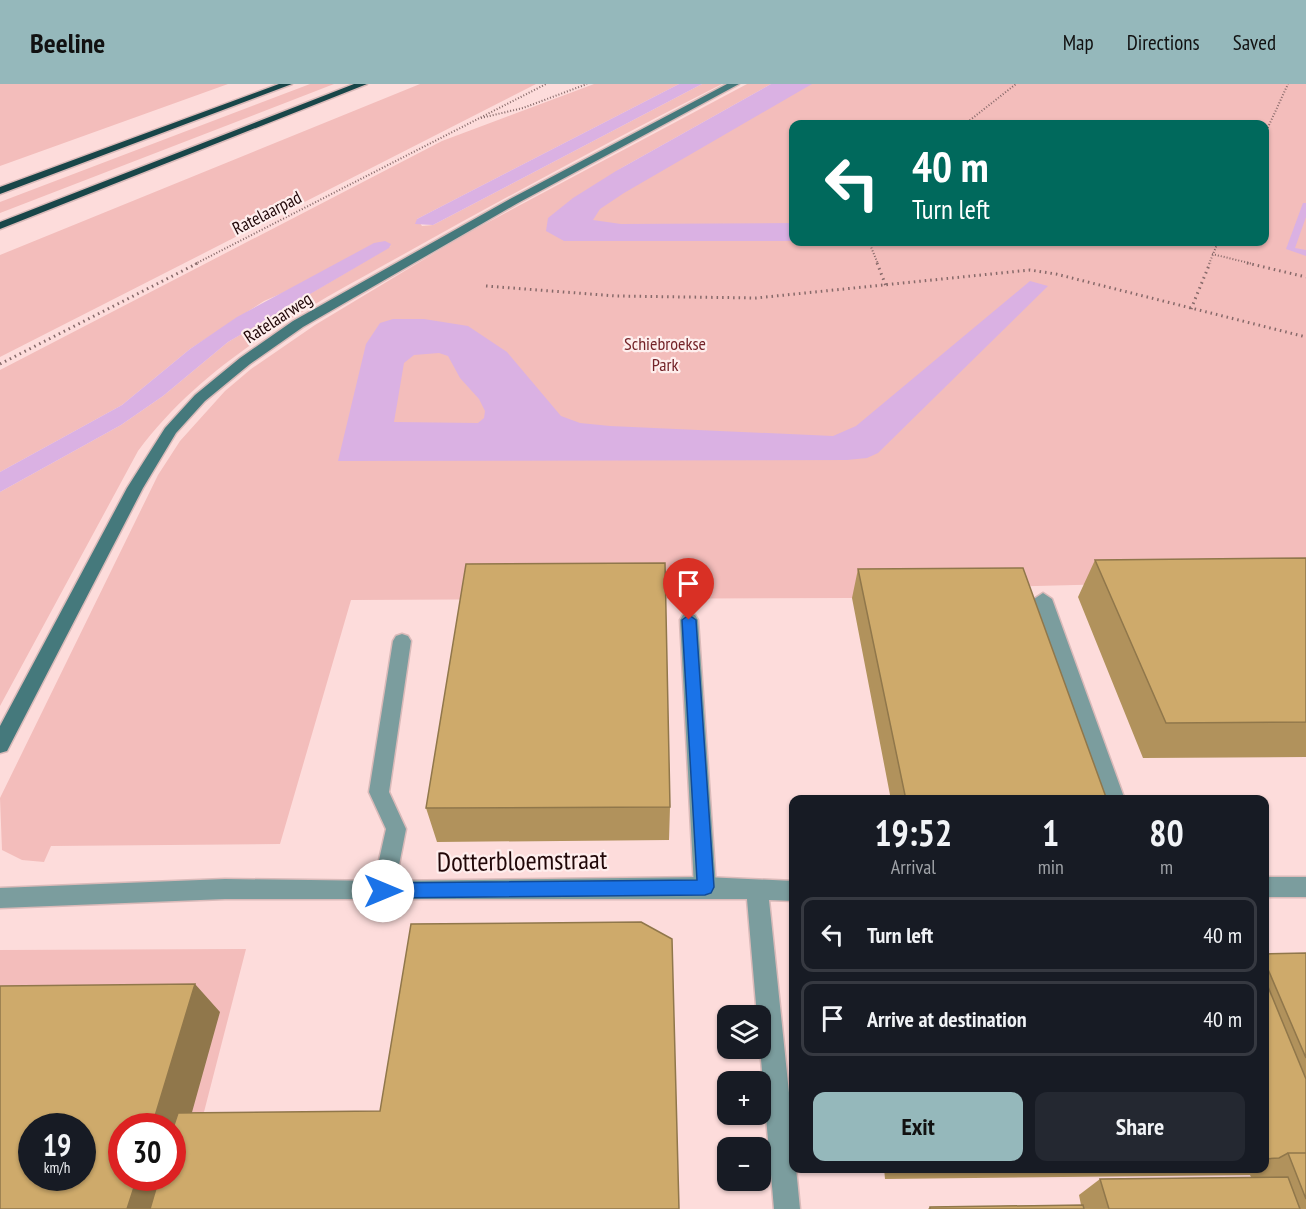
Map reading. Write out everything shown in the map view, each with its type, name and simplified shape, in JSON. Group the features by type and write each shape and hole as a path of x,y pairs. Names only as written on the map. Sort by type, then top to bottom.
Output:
{"highway":[{"path":"0,191 287,84"},
{"path":"0,226 362,84"}],"street":[{"name":"Ratelaarweg","path":"0,745 135,488 170,431 200,399 245,361 298,324 543,185 734,84"},
{"path":"1043,599 1113,795"},
{"path":"689,620 705,887"},
{"path":"383,891 396,829 379,792 402,641"},
{"name":"Dotterbloemstraat","path":"0,898 225,889 383,891 705,887 789,891"},
{"path":"1269,887 1306,887"},
{"path":"757,889 788,1209"}],"path":[{"name":"Ratelaarpad","path":"0,364 546,84"},
{"path":"474,120 523,108 587,84"},
{"path":"969,120 1016,84"},
{"path":"1269,125 1288,84"},
{"path":"870,246 886,286"},
{"path":"1191,309 1216,246"},
{"path":"1212,254 1306,277"},
{"path":"486,286 616,296 756,298 1030,270 1056,274 1306,337"}],"green space":[{"path":"0,84 228,84 0,166"},
{"path":"310,84 334,84 0,213 0,202"},
{"path":"420,84 536,84 0,357 0,255"},
{"path":"594,84 679,84 417,219 422,226 433,225 702,84 722,84 605,144 338,291 264,336 196,388 138,451 0,706 0,492 121,425 163,396 228,342 391,246 264,301 190,349 122,405 0,472 0,370 442,141"},
{"name":"Schiebroekse Park","path":"747,84 771,84 616,171 790,84 1306,84 1306,579 1001,587 852,598 351,600 280,844 51,846 44,862 22,860 2,850 0,798 158,475 180,441 225,391 251,369 315,325 466,234"},
{"path":"246,949 186,1182 186,1113 108,1113 108,1191 184,1191 179,1209 0,1209 0,950"}],"shaded area":[{"path":"679,84 702,84 433,225 415,224 417,219"},
{"path":"771,84 812,84 624,193 600,209 593,220 621,224 789,223 789,241 564,241 546,231 548,218 573,198 616,171"},
{"path":"385,241 391,244 389,248 228,342 163,396 121,425 0,492 0,472 122,405 190,349 237,317 374,243"},
{"path":"1030,281 1048,286 878,453 867,458 847,460 338,461 366,344 380,323 393,319 424,319 468,326 507,352 561,416 580,423 833,436 856,426","holes":["439,353 448,356 460,378 479,399 485,411 484,418 478,423 394,422 404,363 414,355"]}],"building":[{"path":"1306,558 1306,722 1166,723 1095,560"},
{"path":"665,563 670,807 426,808 466,564"},
{"path":"1023,568 1105,795 905,795 858,569"},
{"path":"641,922 672,939 679,1209 150,1209 155,1191 186,1191 186,1113 178,1113 380,1111 411,924"},
{"path":"1306,953 1306,1058 1269,972 1269,954"},
{"path":"195,984 156,1113 108,1113 108,1191 133,1191 127,1209 0,1209 0,986"},
{"path":"1269,989 1306,1079 1306,1153 1288,1153 1279,1158 1269,1159"},
{"path":"1288,1153 1306,1153 1306,1199"},
{"path":"1288,1177 1300,1209 1109,1209 1100,1179"},
{"path":"1083,1205 1084,1209 930,1209 930,1207"}],"waterway":[{"path":"1306,205 1290,249 1306,253"}],"route":[{"path":"383,891 705,887 689,620"}]}
